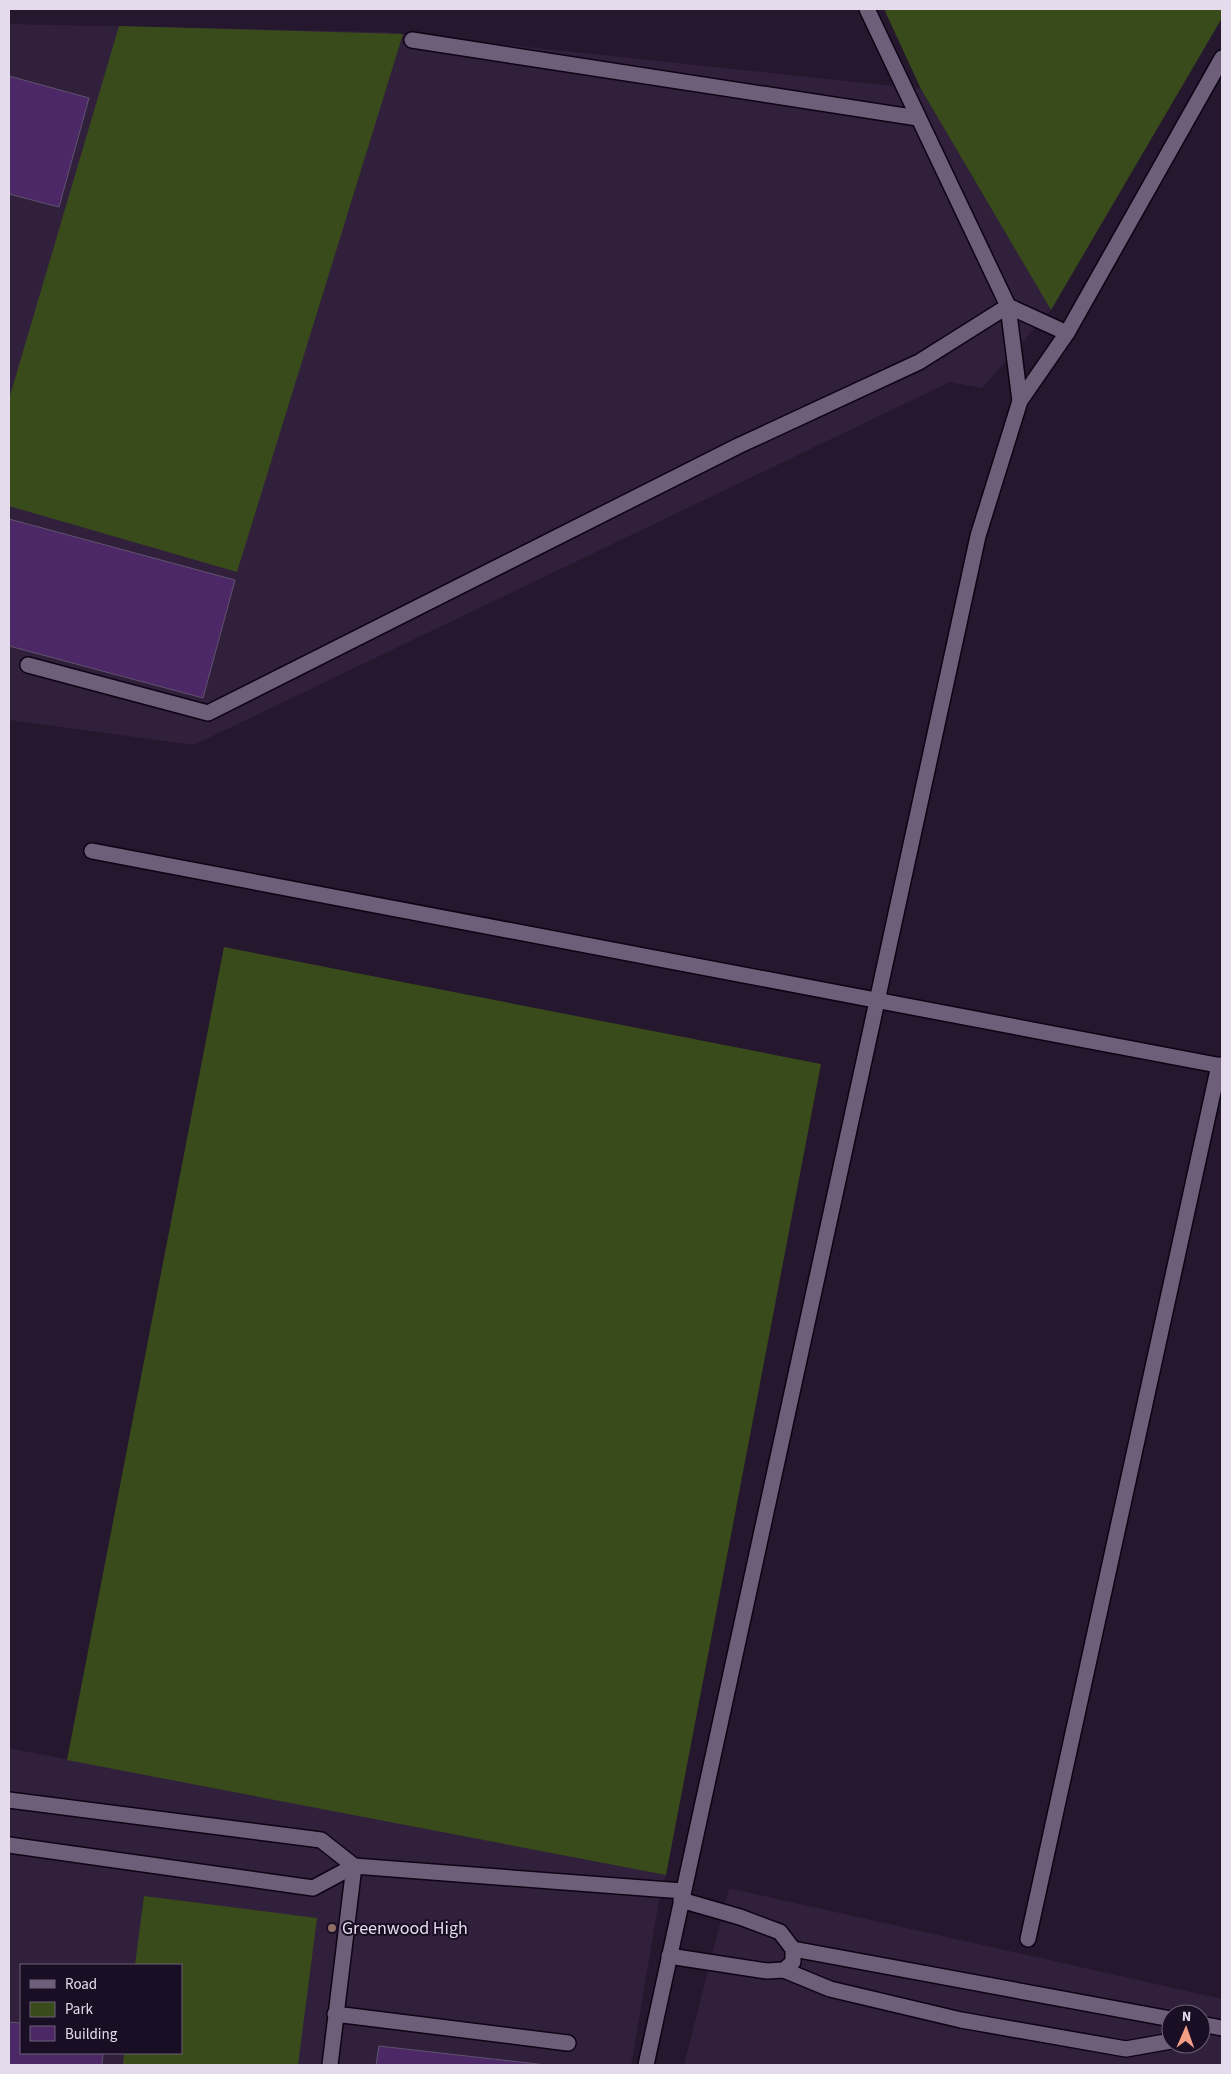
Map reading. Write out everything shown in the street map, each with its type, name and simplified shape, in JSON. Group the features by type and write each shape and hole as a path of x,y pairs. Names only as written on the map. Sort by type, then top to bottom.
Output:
{"street":[{"path":"868,9 1008,306 1020,401"},
{"path":"412,40 918,118"},
{"path":"646,2065 978,536 1020,401 1066,333 1222,58"},
{"path":"1008,306 1066,333"},
{"path":"28,665 208,713 738,446 919,362 1008,306"},
{"path":"92,851 1221,1066 1028,1939"},
{"path":"9,1800 321,1840 354,1866 682,1895 780,1932 792,1949 793,1962 784,1970"},
{"path":"9,1846 313,1888 354,1866"},
{"path":"330,2065 354,1866"},
{"path":"792,1949 1161,2016"},
{"path":"669,1956 767,1971 784,1970 830,1989 961,2020 1126,2049 1161,2043"},
{"path":"335,2014 568,2044"}],"shaded area":[{"path":"9,24 385,32 921,89 1051,310 982,388 950,382 194,745 9,720"},
{"name":"Greenwood High","path":"9,1748 666,1875 661,1890 631,2065 9,2065"},
{"path":"729,1888 1222,1999 1222,2065 684,2065"}],"green space":[{"path":"884,9 1222,9 1222,18 1051,310 921,89"},
{"path":"119,26 403,34 237,572 9,506 9,399"},
{"path":"224,947 821,1064 666,1875 67,1760"},
{"path":"144,1896 317,1918 298,2065 123,2065 124,2054 182,2054 182,1964 135,1964"}],"building":[{"path":"9,76 89,98 59,207 9,194"},
{"path":"9,519 235,580 203,698 9,646"},
{"path":"9,2022 20,2023 20,2054 103,2054 102,2065 9,2065"},
{"path":"379,2046 546,2065 376,2065"}],"place":[{"name":"Greenwood High","path":"332,1928"}]}
